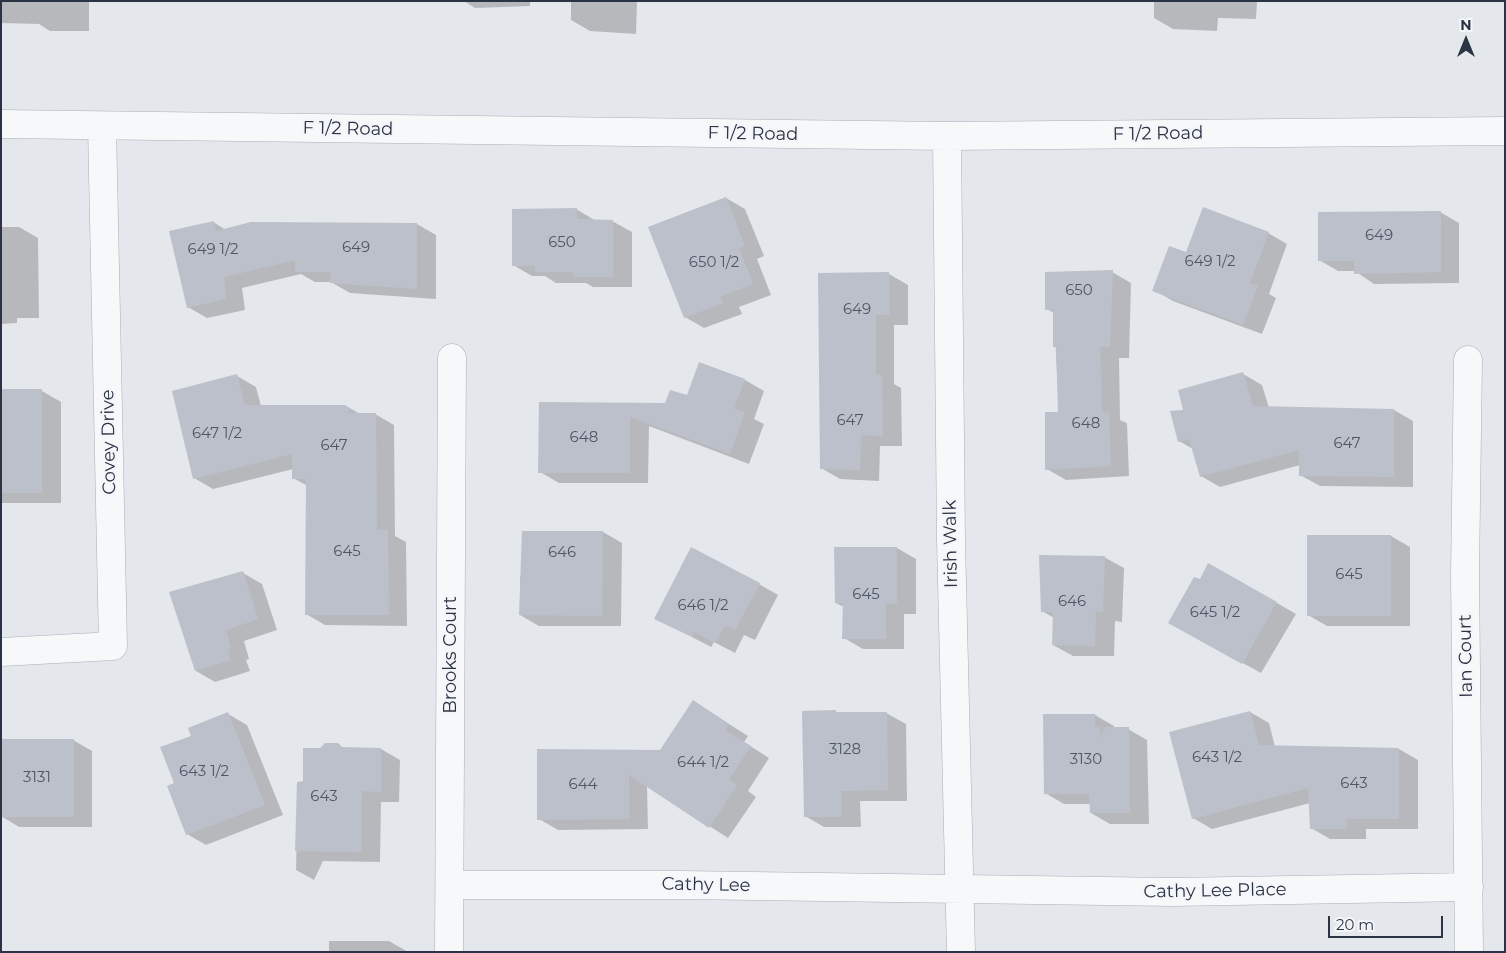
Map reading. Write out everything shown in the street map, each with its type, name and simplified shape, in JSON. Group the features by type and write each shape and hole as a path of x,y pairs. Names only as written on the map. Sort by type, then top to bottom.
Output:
{"street":[{"name":"F 1/2 Road","path":"1,124 947,136 1505,131"},
{"name":"Covey Drive","path":"1,652 113,646 102,126"},
{"name":"Irish Walk","path":"947,136 950,540 962,890 961,952"},
{"name":"Brooks Court","path":"449,952 452,358"},
{"name":"Ian Court","path":"1468,360 1465,575 1469,952"},
{"name":"Cathy Lee","path":"450,885 682,885 962,890"},
{"name":"Cathy Lee Place","path":"962,890 1173,892 1469,887"}],"building":[{"path":"726,197 745,246 739,248 753,284 720,297 723,303 684,318 648,227"},
{"path":"1203,207 1269,232 1250,283 1258,286 1243,325 1152,291 1169,246 1186,252"},
{"path":"577,208 577,219 613,220 613,277 573,277 573,272 535,272 535,266 512,266 512,209"},
{"path":"1441,211 1441,272 1354,274 1354,261 1318,261 1318,212"},
{"path":"214,221 216,231 251,222 417,223 417,289 330,283 331,272 295,272 295,260 224,277 226,299 187,308 169,231"},
{"path":"1113,270 1110,347 1100,347 1102,412 1109,413 1111,466 1045,470 1045,412 1058,412 1056,347 1053,347 1053,310 1045,310 1045,272"},
{"path":"889,272 890,315 876,315 876,375 882,375 883,436 861,435 860,470 820,469 818,273"},
{"path":"699,362 745,379 734,409 745,412 730,454 630,417 630,473 538,473 539,402 665,403 670,390 687,395"},
{"path":"1243,372 1253,406 1394,409 1394,477 1299,476 1299,450 1200,477 1189,439 1178,442 1170,411 1183,410 1178,390"},
{"path":"237,374 245,405 346,405 346,407 349,407 349,413 376,413 377,530 388,530 389,615 305,615 306,479 292,479 292,454 193,479 172,391"},
{"path":"1,389 42,389 42,493 1,493"},
{"path":"522,531 603,531 602,616 519,615"},
{"path":"1307,535 1391,535 1391,616 1307,616"},
{"path":"691,547 760,583 735,630 725,625 715,643 694,632 692,637 654,619"},
{"path":"834,547 897,547 897,604 886,603 886,639 842,639 843,603 835,603"},
{"path":"1039,555 1105,556 1103,612 1096,611 1095,646 1052,645 1053,612 1041,612"},
{"path":"1208,563 1277,602 1242,664 1168,623 1194,577 1200,579"},
{"path":"243,571 258,619 226,630 231,648 228,649 231,660 195,671 169,592"},
{"path":"693,700 729,724 725,730 751,746 729,779 737,785 709,828 629,775 629,819 537,820 537,749 660,750"},
{"path":"836,710 836,712 887,712 888,790 841,791 842,817 804,817 802,711"},
{"path":"1250,711 1259,745 1399,748 1399,819 1347,819 1347,829 1310,829 1308,788 1192,819 1169,732"},
{"path":"228,712 265,805 186,835 167,786 174,783 160,747 191,736 188,728"},
{"path":"1043,714 1095,714 1095,727 1100,727 1100,737 1105,727 1129,727 1130,813 1090,813 1089,794 1044,794"},
{"path":"1,739 74,739 74,817 1,817"},
{"path":"325,743 338,743 342,747 381,748 381,792 362,791 361,852 295,851 297,782 303,781 303,748 320,748"}]}
